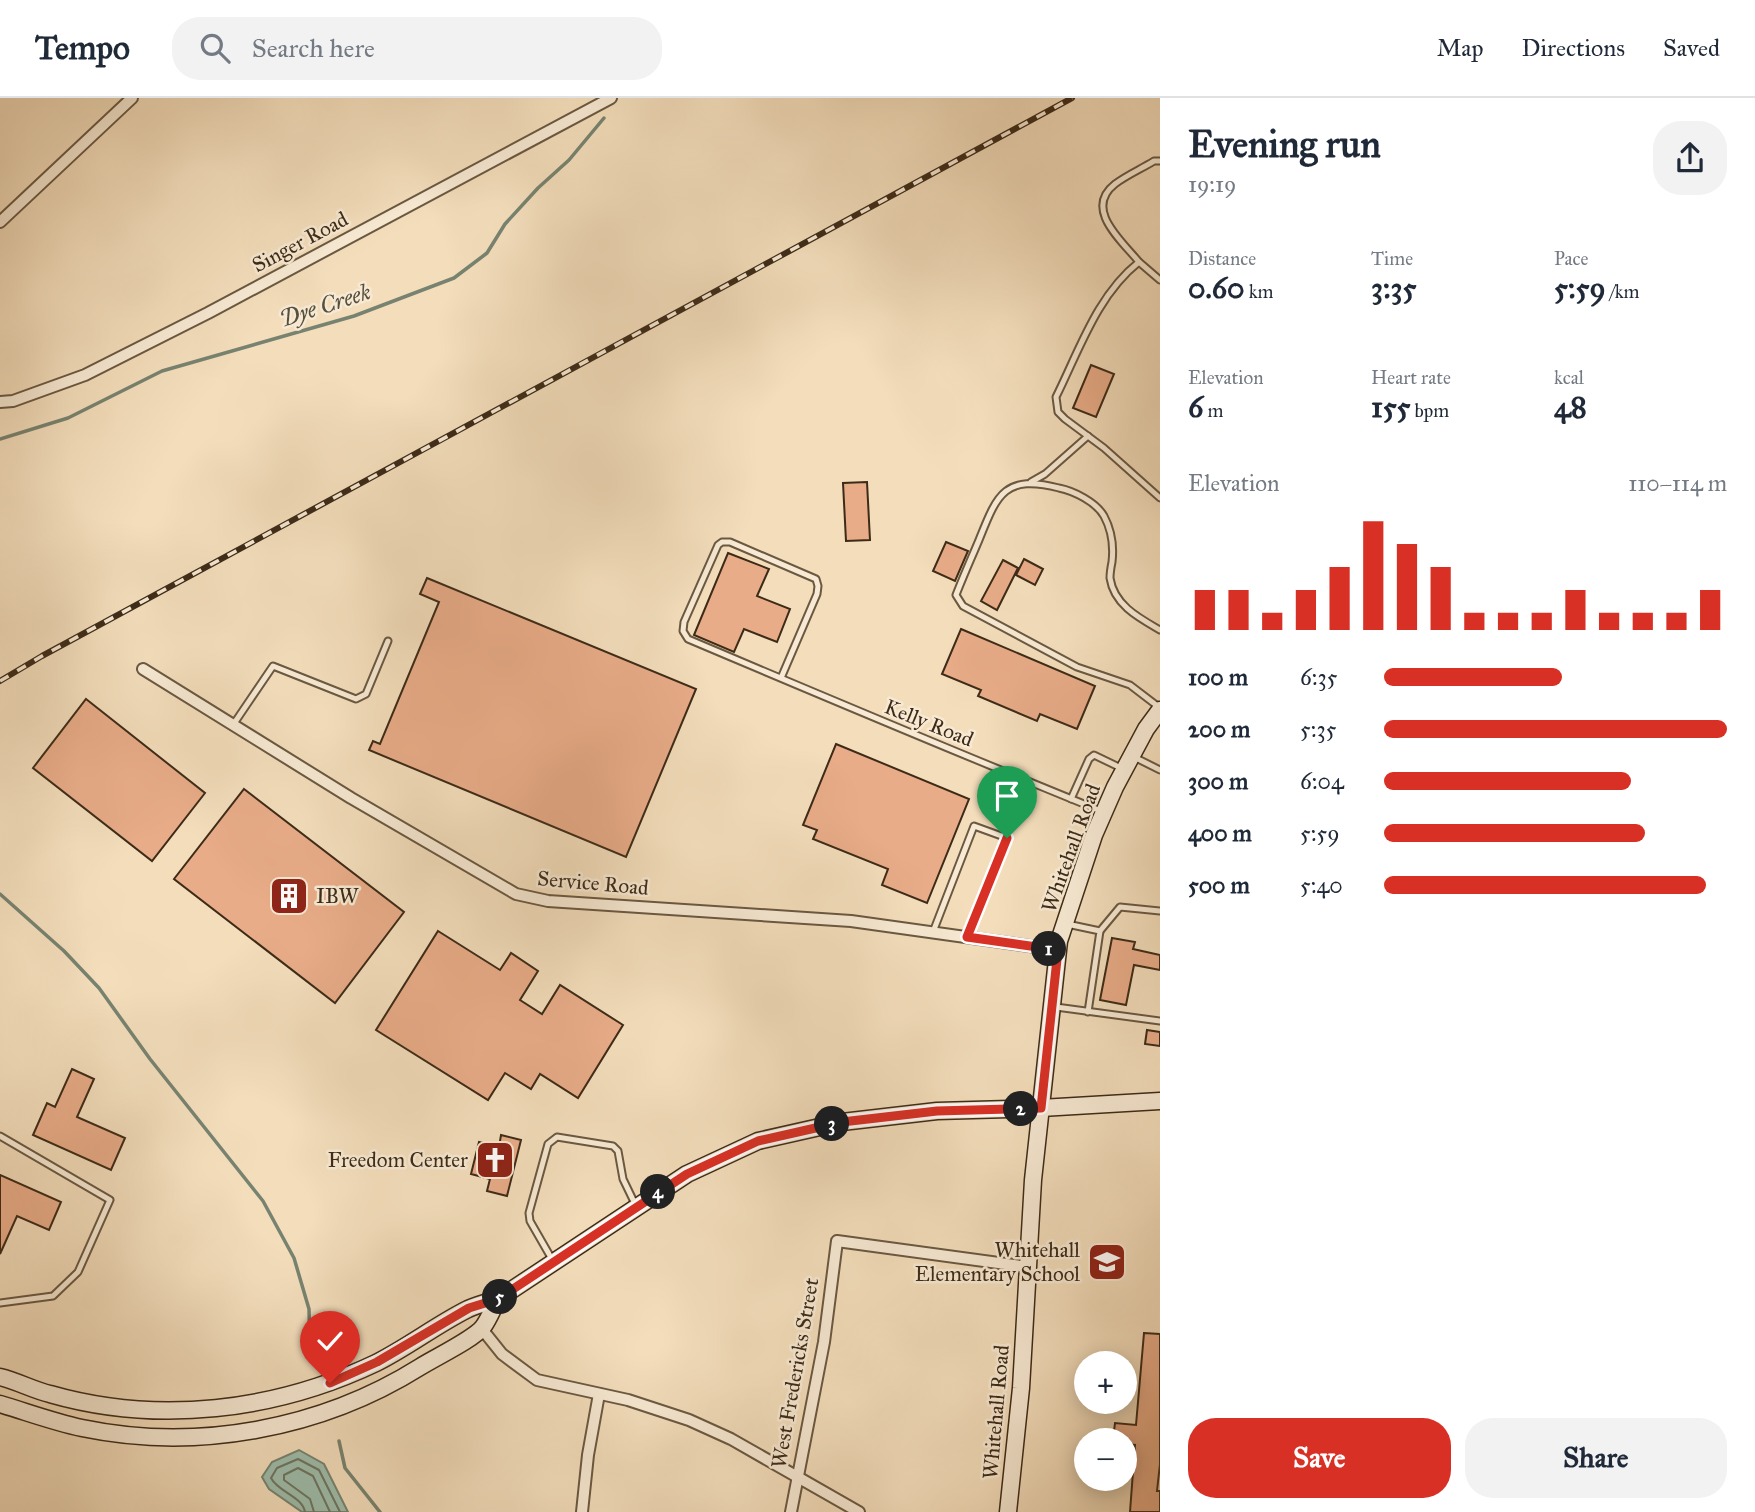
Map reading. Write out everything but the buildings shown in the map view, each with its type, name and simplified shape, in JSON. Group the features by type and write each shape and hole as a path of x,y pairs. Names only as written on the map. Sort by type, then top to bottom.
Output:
{"street":[{"path":"0,222 132,98"},
{"name":"Singer Road","path":"0,402 13,401 85,375 208,313 611,98"},
{"name":"Service Road","path":"143,669 351,798 516,894 548,901 850,921 1058,950"},
{"name":"Whitehall Road","path":"1008,1512 1020,1388 1033,1180 1058,950 1094,835 1128,763 1160,709"},
{"path":"0,1377 51,1395 122,1408 182,1411 237,1407 292,1395 330,1383 377,1362 469,1308 498,1299 687,1174 758,1141 856,1120 937,1111 1160,1101"},
{"name":"West Fredericks Street","path":"791,1512 824,1342 837,1241 1028,1268"},
{"path":"0,1404 82,1428 140,1435 196,1436 276,1427 350,1404 395,1383 482,1329 498,1299"},
{"path":"482,1329 502,1353 537,1380 656,1408 689,1420 731,1439 859,1512"},
{"path":"582,1512 588,1455 599,1394"}],"lane":[{"path":"1160,161 1154,161 1115,184 1105,194 1101,208 1107,222 1139,262 1160,279"},
{"path":"1139,262 1127,271 1104,299 1056,397 1059,412 1160,498"},
{"path":"1028,484 1045,474 1088,436"},
{"path":"1160,630 1136,617 1119,601 1110,579 1114,545 1110,528 1102,512 1082,497 1037,483 1018,485 1004,492 991,508 956,595 963,606 1077,667 1130,685 1160,709"},
{"name":"Kelly Road","path":"781,678 817,594 816,579 730,542 722,542 718,545 684,622 683,631 688,639 781,678 1071,799 1104,812"},
{"path":"233,724 273,666 356,699 366,694 388,641"},
{"path":"1071,799 1089,759 1094,755 1160,770"},
{"path":"933,933 974,826 1007,838 967,937"},
{"path":"1088,1012 1100,931 1120,907 1160,911"},
{"path":"1065,924 1100,931"},
{"path":"1051,1007 1160,1021"},
{"path":"0,1136 110,1199 78,1272 53,1296 0,1303"},
{"path":"553,1261 530,1221 529,1213 548,1144 557,1137 614,1146 618,1151 623,1179 636,1206"}],"water":[{"path":"299,1450 324,1464 348,1512 302,1512 269,1489 262,1477 272,1462"}],"waterway":[{"name":"Dye Creek","path":"0,439 68,418 162,371 354,316 454,278 487,253 505,224 538,188 569,160 604,118"},
{"path":"0,894 64,951 99,988 150,1059 263,1201 294,1258 309,1309 310,1355"},
{"path":"339,1441 345,1468 380,1512"}],"railway":[{"path":"0,681 1072,98"}],"place":[{"name":"IBW","path":"289,896"},
{"name":"Freedom Center","path":"495,1160"},
{"name":"Whitehall Elementary School","path":"1107,1262"}],"route":[{"path":"330,1383 377,1362 469,1308 498,1299 687,1174 758,1141 842,1122 937,1111 1041,1108 1058,950 967,937 1007,838"}]}
